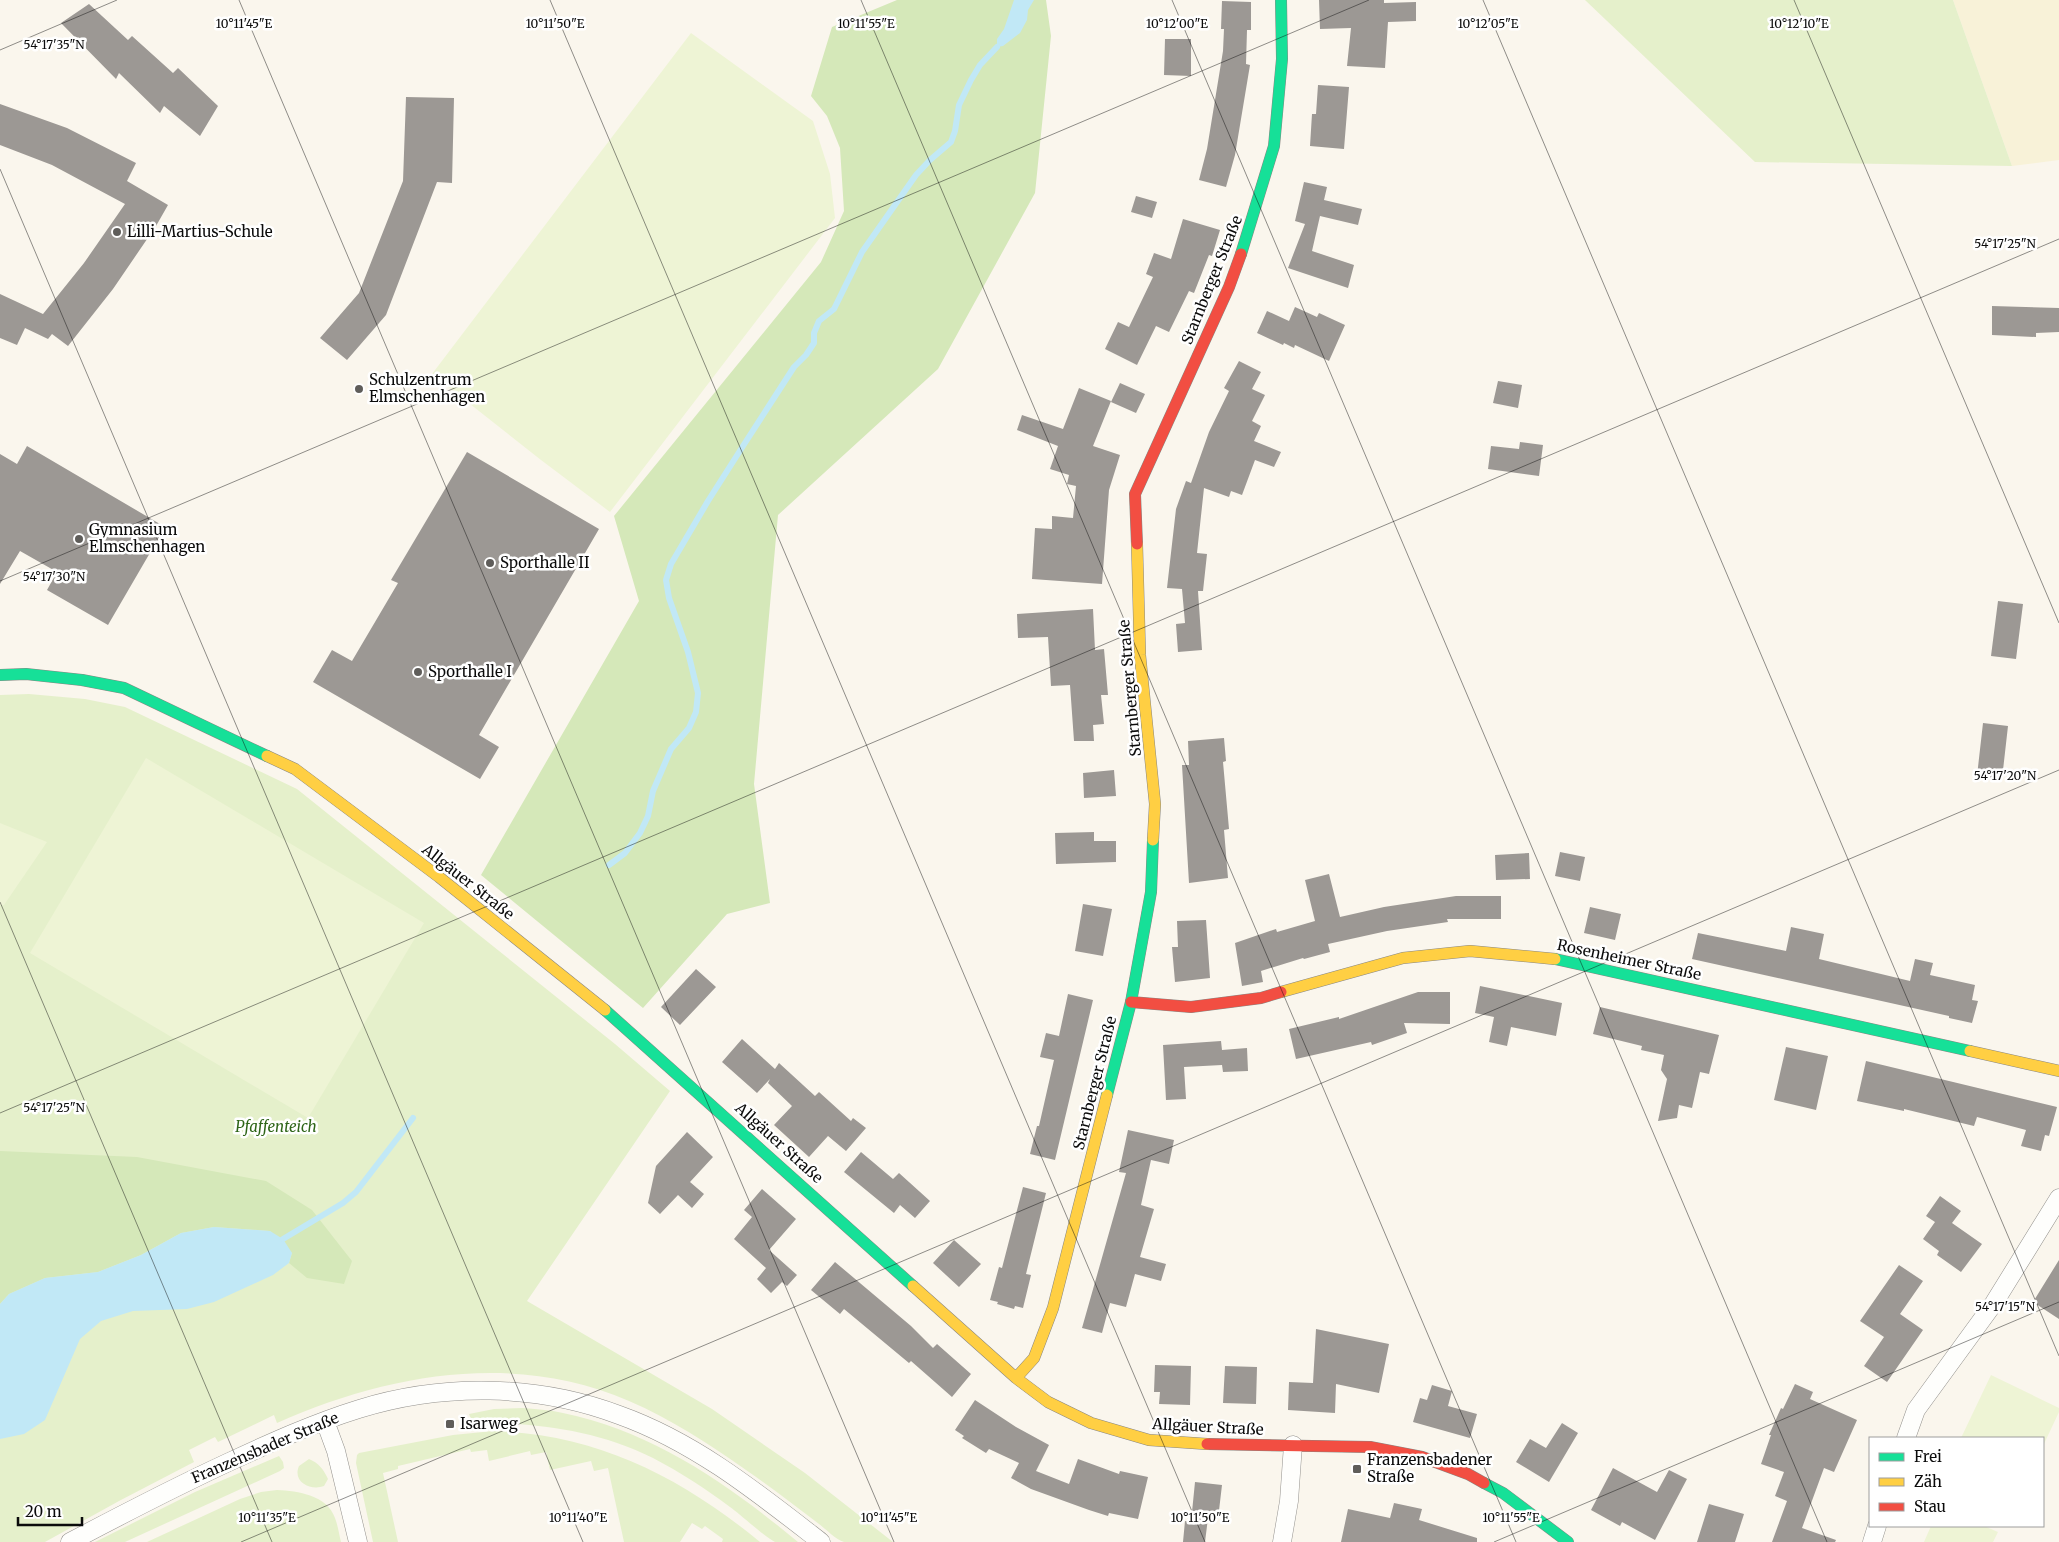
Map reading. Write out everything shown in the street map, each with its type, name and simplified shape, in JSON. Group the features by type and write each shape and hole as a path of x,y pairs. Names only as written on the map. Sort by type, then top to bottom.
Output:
{"street":[{"name":"Starnberger Straße","path":"1016,1378 1034,1358 1054,1308 1131,1002 1151,892 1155,804 1140,655 1135,494 1229,287 1250,229 1274,146 1282,59 1281,0"},
{"name":"Allgäuer Straße","path":"0,675 26,674 82,680 124,688 295,769 438,877 621,1023 1016,1378 1048,1402 1091,1423 1149,1440 1202,1444 1370,1447 1415,1456 1444,1464 1468,1474 1503,1493 1568,1542"},
{"name":"Rosenheimer Straße","path":"1131,1002 1191,1007 1261,998 1403,958 1470,951 1565,960 2059,1071"},
{"path":"1906,1437 1916,1410 1994,1303 2059,1198"},
{"name":"Franzensbader Straße","path":"70,1542 173,1488 278,1439 325,1421 388,1402 421,1396 473,1391 509,1391 545,1395 619,1414 658,1431 697,1452 759,1493 821,1542"},
{"path":"325,1421 336,1451 358,1542"},
{"path":"1282,1542 1288,1511 1293,1445"},
{"path":"1872,1542 1878,1527"}],"shaded area":[{"path":"1953,0 2059,0 2059,160 2012,166"}],"green space":[{"path":"897,0 1046,0 1051,36 1035,193 938,369 778,515 754,784 770,903 727,914 643,1008 481,875 639,601 614,516 821,262 844,211 840,148 827,116 811,96 832,27"},
{"path":"1585,0 1953,0 2012,166 1755,162"},
{"path":"691,33 813,121 830,174 835,218 610,512 432,374"},
{"name":"Pfaffenteich","path":"29,694 85,699 125,707 297,789 615,1044 670,1091 527,1301 712,1409 805,1473 893,1542 841,1541 765,1483 718,1451 675,1424 629,1401 586,1386 541,1376 497,1373 452,1375 407,1381 362,1392 319,1406 277,1423 274,1415 218,1442 215,1437 189,1450 194,1462 45,1542 0,1542 0,695"},
{"path":"146,758 424,923 308,1118 30,953"},
{"path":"0,823 47,842 4,905 0,905"},
{"path":"0,1151 137,1157 266,1181 312,1210 352,1261 344,1284 307,1278 289,1263 292,1253 270,1231 214,1227 181,1233 141,1255 98,1272 45,1278 9,1294 0,1304"},
{"path":"1991,1375 2059,1408 2059,1412 2044,1444 2044,1437 1961,1437"},
{"path":"522,1408 558,1412 596,1422 628,1433 659,1447 688,1463 745,1500 798,1542 775,1542 693,1481 663,1463 631,1448 610,1440 566,1430 522,1424 476,1422 471,1419 469,1414 494,1409"},
{"path":"493,1431 531,1434 567,1440 602,1450 636,1463 700,1498 760,1542 722,1542 723,1539 705,1526 702,1529 692,1523 680,1542 624,1542 608,1468 594,1471 591,1461 550,1470 546,1452 531,1455 530,1451 489,1461 487,1450 471,1452 470,1449 398,1466 398,1469 383,1473 398,1542 373,1542 356,1463 359,1453 453,1435"},
{"path":"279,1456 284,1468 280,1471 125,1542 95,1542 195,1492"},
{"path":"309,1459 325,1473 328,1479 324,1486 309,1486 300,1481 298,1477 299,1466"},
{"path":"277,1490 302,1493 319,1499 326,1504 335,1518 341,1542 147,1542 240,1499 261,1492"},
{"path":"1931,1527 1986,1527 1998,1532 1993,1542 1924,1542"}],"water":[{"path":"1014,0 1034,0 1028,10 1027,20 1020,33 1003,46 997,47 997,39 1004,29"},
{"path":"214,1227 270,1231 283,1239 292,1253 289,1263 273,1275 214,1302 187,1309 133,1311 101,1321 80,1339 45,1420 24,1434 0,1439 0,1304 9,1294 45,1278 98,1272 141,1255 181,1233"}],"building":[{"path":"1319,0 1384,0 1384,3 1416,2 1416,21 1388,22 1385,68 1347,66 1351,28 1320,29"},
{"path":"1222,1 1251,2 1251,30 1247,30 1246,64 1250,65 1235,155 1226,187 1199,180 1207,149 1223,51 1224,29 1221,29"},
{"path":"89,4 128,40 132,36 173,73 178,68 218,106 200,136 164,106 160,113 119,73 116,79 61,23"},
{"path":"1165,39 1191,39 1191,76 1164,75"},
{"path":"1318,85 1349,87 1344,149 1310,146 1312,114 1316,114"},
{"path":"406,97 454,98 452,183 437,182 386,315 347,360 320,338 359,293 403,181"},
{"name":"Lilli-Martius-Schule","path":"0,104 67,128 136,163 127,181 168,205 113,289 68,346 52,334 48,339 25,328 17,345 0,338 0,294 43,314 84,263 125,204 52,165 0,145"},
{"path":"1304,182 1327,187 1324,200 1362,209 1358,225 1320,216 1312,251 1354,265 1348,288 1288,268 1305,224 1295,221"},
{"path":"1136,196 1157,202 1152,218 1131,212"},
{"path":"1183,219 1220,230 1212,256 1209,255 1194,293 1189,291 1169,332 1156,326 1137,365 1105,349 1118,322 1129,327 1153,277 1146,274 1154,253 1171,259"},
{"path":"1992,306 2059,308 2059,332 2036,333 2036,337 1992,335"},
{"path":"1295,307 1317,317 1319,313 1345,325 1329,361 1295,345 1294,348 1284,343 1283,345 1257,333 1267,311 1289,321"},
{"path":"1239,361 1261,372 1252,389 1265,395 1252,421 1261,426 1254,441 1281,452 1274,467 1255,460 1242,495 1231,491 1229,497 1204,488 1197,553 1207,554 1203,591 1198,591 1202,650 1178,652 1176,624 1185,623 1182,589 1167,588 1176,509 1186,481 1191,483 1209,432 1229,391 1224,388"},
{"path":"1498,381 1522,385 1518,408 1493,403"},
{"path":"1120,383 1145,394 1136,413 1111,402"},
{"path":"1079,388 1111,401 1093,446 1120,455 1109,490 1102,584 1032,579 1035,528 1052,529 1052,516 1073,518 1076,486 1067,484 1069,475 1050,469 1058,446 1017,430 1022,415 1063,429"},
{"path":"1520,442 1543,445 1539,476 1488,469 1491,446 1519,449"},
{"name":"Gymnasium Elmschenhagen","path":"27,446 165,527 108,625 47,590 57,572 20,551 0,584 0,454 17,464"},
{"path":"467,452 599,529 479,735 499,747 480,779 313,682 332,650 352,661 398,583 391,580"},
{"path":"1998,601 2023,604 2016,659 1991,656"},
{"path":"1093,609 1095,650 1104,649 1108,695 1101,695 1104,724 1093,725 1094,741 1074,741 1070,685 1051,686 1048,637 1018,638 1017,614"},
{"path":"1983,723 2008,726 2002,779 1977,776"},
{"path":"1224,738 1226,761 1223,762 1229,829 1224,830 1228,878 1189,883 1182,765 1189,765 1188,741"},
{"path":"1114,770 1116,796 1084,798 1083,773"},
{"path":"1094,832 1094,841 1116,841 1116,862 1056,864 1055,833"},
{"path":"1560,852 1585,857 1580,881 1555,876"},
{"path":"1529,853 1530,879 1496,880 1495,855"},
{"path":"1329,874 1340,917 1384,907 1456,896 1501,896 1501,919 1447,919 1448,922 1387,931 1328,944 1330,952 1261,971 1263,982 1242,986 1235,943 1276,929 1277,932 1315,921 1305,880"},
{"path":"1083,904 1112,909 1103,956 1075,951"},
{"path":"1590,907 1621,914 1615,940 1584,933"},
{"path":"1206,920 1210,978 1175,982 1172,947 1178,947 1177,921"},
{"path":"1791,927 1824,934 1819,959 1910,981 1915,959 1933,963 1930,975 1975,985 1972,1000 1978,1001 1972,1023 1949,1018 1949,1016 1692,959 1698,933 1786,951"},
{"path":"696,969 716,987 680,1025 661,1007"},
{"path":"1480,986 1562,1003 1556,1036 1511,1027 1507,1046 1489,1042 1494,1017 1475,1013"},
{"path":"1418,992 1450,992 1450,1024 1404,1023 1407,1033 1372,1045 1371,1042 1296,1059 1289,1029 1339,1017 1339,1019"},
{"path":"1068,994 1093,1000 1055,1160 1030,1154 1037,1126 1039,1126 1054,1060 1040,1057 1046,1033 1059,1036"},
{"path":"1600,1007 1719,1035 1709,1074 1700,1072 1692,1108 1679,1105 1677,1118 1658,1121 1667,1079 1661,1070 1664,1055 1641,1050 1642,1046 1593,1034"},
{"path":"742,1039 775,1069 779,1063 815,1096 819,1092 851,1121 853,1118 866,1128 846,1151 828,1136 809,1157 774,1125 792,1106 768,1083 770,1079 757,1093 722,1062"},
{"path":"1221,1041 1222,1050 1247,1048 1248,1071 1223,1072 1222,1065 1184,1067 1186,1099 1166,1100 1163,1045"},
{"path":"1786,1047 1828,1056 1816,1110 1774,1100"},
{"path":"1866,1061 2057,1107 2049,1136 2045,1135 2041,1151 2021,1146 2026,1130 1977,1117 1974,1126 1904,1109 1904,1111 1857,1101"},
{"path":"1128,1130 1174,1140 1169,1164 1151,1160 1141,1205 1154,1209 1140,1257 1166,1264 1161,1281 1135,1274 1126,1307 1110,1303 1102,1333 1082,1328 1126,1173 1119,1172"},
{"path":"687,1132 713,1157 690,1182 704,1194 692,1208 678,1195 660,1214 648,1203 656,1166"},
{"path":"861,1152 893,1179 899,1173 930,1201 915,1218 900,1205 894,1213 844,1172"},
{"path":"1023,1187 1046,1193 1026,1274 1031,1275 1023,1308 1015,1306 1014,1309 990,1300 999,1267 1002,1268"},
{"path":"762,1189 796,1219 769,1250 797,1275 787,1286 782,1282 771,1293 757,1279 766,1268 734,1239 752,1217 744,1210"},
{"path":"1940,1196 1961,1211 1952,1223 1982,1244 1961,1272 1937,1255 1939,1251 1923,1239 1935,1222 1926,1216"},
{"path":"954,1240 981,1264 959,1287 933,1263"},
{"path":"2059,1260 2059,1319 2033,1302"},
{"path":"835,1262 911,1326 933,1348 937,1344 971,1374 952,1397 911,1361 909,1363 844,1309 840,1314 811,1290"},
{"path":"1899,1265 1923,1281 1900,1314 1923,1330 1887,1382 1864,1366 1884,1337 1860,1321"},
{"path":"1316,1329 1389,1344 1379,1393 1336,1384 1335,1413 1288,1410 1289,1382 1313,1383"},
{"path":"1155,1365 1191,1366 1190,1405 1159,1404 1160,1392 1154,1392"},
{"path":"1225,1366 1257,1367 1256,1404 1223,1403"},
{"path":"1795,1384 1813,1392 1810,1399 1857,1420 1834,1472 1824,1468 1802,1528 1836,1540 1835,1542 1772,1542 1787,1501 1775,1496 1784,1472 1761,1464 1771,1435 1769,1435 1781,1408 1783,1409"},
{"path":"1432,1385 1452,1391 1448,1406 1477,1414 1470,1438 1413,1422 1420,1398 1427,1400"},
{"path":"975,1400 1016,1427 1049,1445 1036,1471 1069,1484 1078,1459 1119,1474 1120,1471 1148,1477 1138,1519 1109,1513 1108,1516 1089,1510 1031,1489 1011,1478 1019,1463 989,1449 986,1453 962,1438 964,1436 955,1430"},
{"path":"1562,1423 1578,1433 1549,1482 1516,1462 1530,1439 1546,1448"},
{"path":"1613,1468 1657,1492 1669,1470 1687,1479 1655,1540 1622,1522 1620,1526 1591,1510"},
{"path":"1195,1482 1222,1485 1218,1519 1208,1518 1205,1542 1183,1542 1185,1521 1191,1522"},
{"path":"1394,1503 1422,1509 1419,1520 1477,1538 1477,1542 1341,1542 1348,1509 1390,1518"},
{"path":"1709,1504 1744,1514 1735,1542 1697,1542"}],"waterway":[{"path":"609,865 625,853 640,833 648,816 653,791 671,749 689,728 696,712 698,693 688,652 669,598 666,580 671,564 708,501 794,367 806,355 814,343 814,333 819,321 834,309 862,252 916,175 951,142 955,131 959,105 971,80 980,65 997,47"},
{"path":"283,1239 343,1203 356,1192 413,1118"}],"traffic: fast":[{"path":"1241,254 1274,146 1282,59 1281,0"},
{"path":"0,675 26,674 82,680 124,688 267,756"},
{"path":"1107,1095 1131,1002 1151,892 1153,840"},
{"path":"1555,959 1970,1051"},
{"path":"605,1010 913,1286"},
{"path":"1484,1483 1503,1493 1568,1542"}],"traffic: slow":[{"path":"1137,544 1140,655 1155,804 1153,840"},
{"path":"267,756 295,769 439,877 605,1010"},
{"path":"1281,992 1403,958 1470,951 1555,959"},
{"path":"1970,1051 2059,1071"},
{"path":"1016,1378 1034,1358 1053,1308 1107,1095"},
{"path":"913,1286 1016,1378 1048,1402 1091,1423 1149,1440 1207,1444"}],"traffic: jam":[{"path":"1137,544 1135,494 1229,287 1241,254"},
{"path":"1131,1002 1191,1007 1261,998 1281,992"},
{"path":"1207,1444 1370,1447 1422,1457 1468,1474 1484,1483"}],"place":[{"name":"Lilli-Martius-Schule","path":"117,232"},
{"name":"Schulzentrum Elmschenhagen","path":"359,389"},
{"name":"Gymnasium Elmschenhagen","path":"79,539"},
{"name":"Sporthalle II","path":"490,563"},
{"name":"Sporthalle I","path":"418,672"},
{"name":"Isarweg","path":"450,1424"},
{"name":"Franzensbadener Straße","path":"1357,1469"}]}
